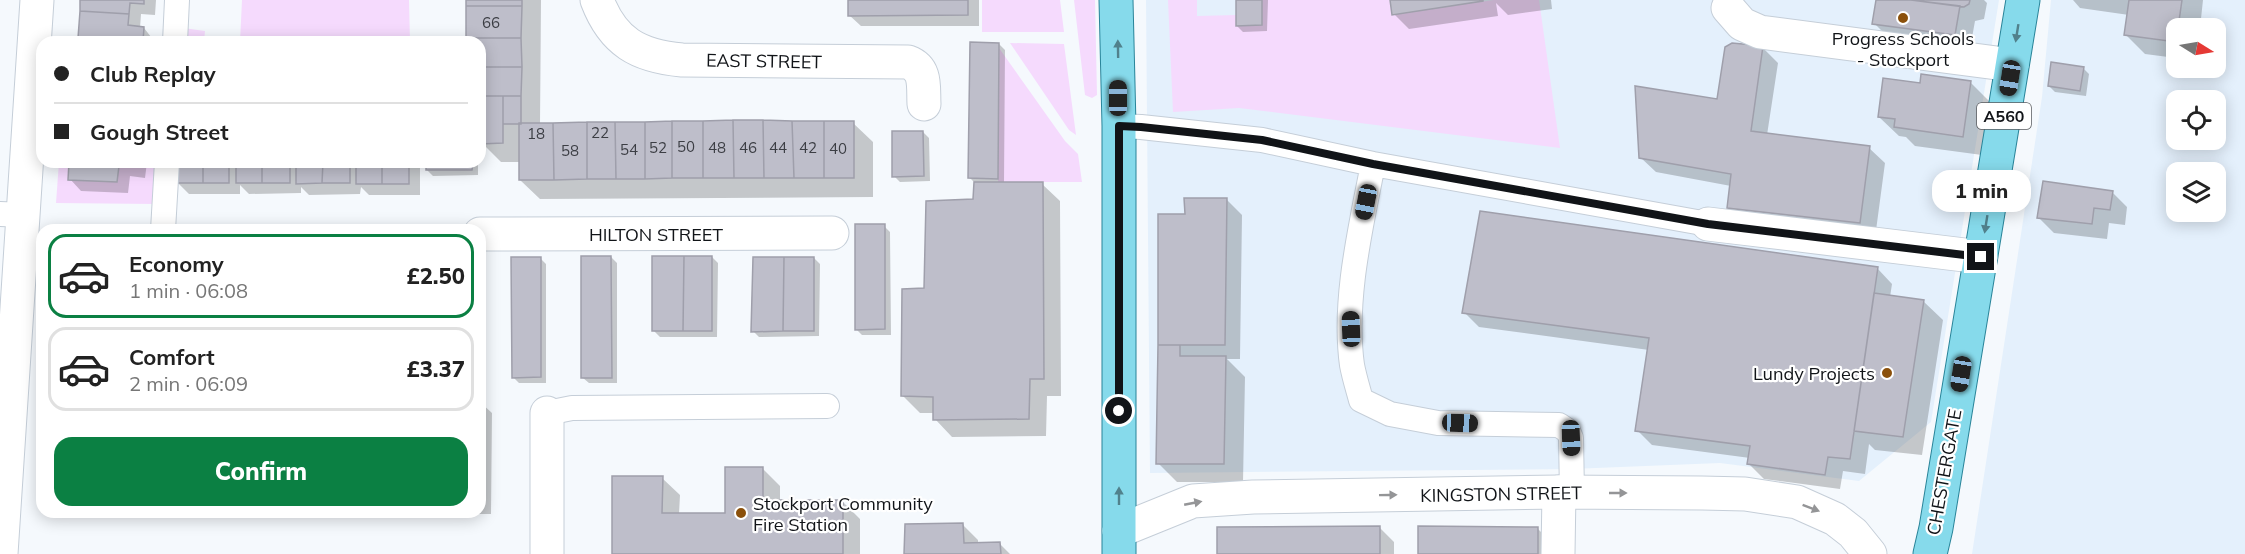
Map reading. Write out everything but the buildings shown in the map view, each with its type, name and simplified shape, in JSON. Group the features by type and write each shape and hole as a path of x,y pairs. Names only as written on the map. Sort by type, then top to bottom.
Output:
{"main road":[{"path":"1116,0 1119,126 1119,542"},
{"name":"CHESTERGATE","path":"1930,554 2023,0"}],"street":[{"path":"1,554 37,0"},
{"name":"EAST STREET","path":"597,0 613,31 630,46 646,55 682,60 908,62 916,65 923,79 924,104"},
{"path":"1728,8 1742,24 1760,32 2012,65"},
{"path":"1708,224 1981,257"},
{"name":"HILTON STREET","path":"486,234 832,233"},
{"path":"547,554 548,413"},
{"path":"1558,554 1566,492"},
{"name":"KINGSTON STREET","path":"1119,542 1193,501 1253,497 1566,492 1745,494 1797,502 1835,519 1853,533 1870,554"}],"lane":[{"path":"175,36 177,0"},
{"path":"1119,126 1262,140 1373,164 1708,224"},
{"path":"1373,164 1358,240 1350,311 1352,364 1361,400 1390,414 1438,423 1559,425 1568,430 1571,438 1566,492"},
{"path":"163,224 168,168"},
{"path":"548,413 572,408 827,406"}],"shaded area":[{"path":"242,0 409,0 410,36 240,36"},
{"path":"982,0 1060,0 1064,32 982,32"},
{"path":"1074,0 1095,0 1097,95 1092,98 1085,95"},
{"path":"1146,0 1999,0 1931,422 1859,481 1720,463 1571,469 1150,473"},
{"path":"1168,0 1197,0 1197,16 1236,15 1236,26 1262,25 1262,0 1390,0 1393,14 1494,0 1539,0 1560,148 1239,108 1173,112"},
{"path":"2051,0 2245,0 2245,554 1972,554 2042,97"},
{"path":"183,28 205,31 205,36 182,36"},
{"path":"1010,43 1064,44 1076,135 1069,130"},
{"path":"999,48 1065,141 1078,154 1082,182 998,182"},
{"path":"59,168 83,168 117,182 119,168 158,168 155,204 56,203"}],"place":[{"name":"Progress Schools - Stockport","path":"1903,18"},
{"name":"Lundy Projects","path":"1887,373"},
{"name":"Stockport Community Fire Station","path":"741,513"}],"route":[{"path":"1119,411 1119,126 1262,140 1373,164 1708,224 1981,257"}]}
